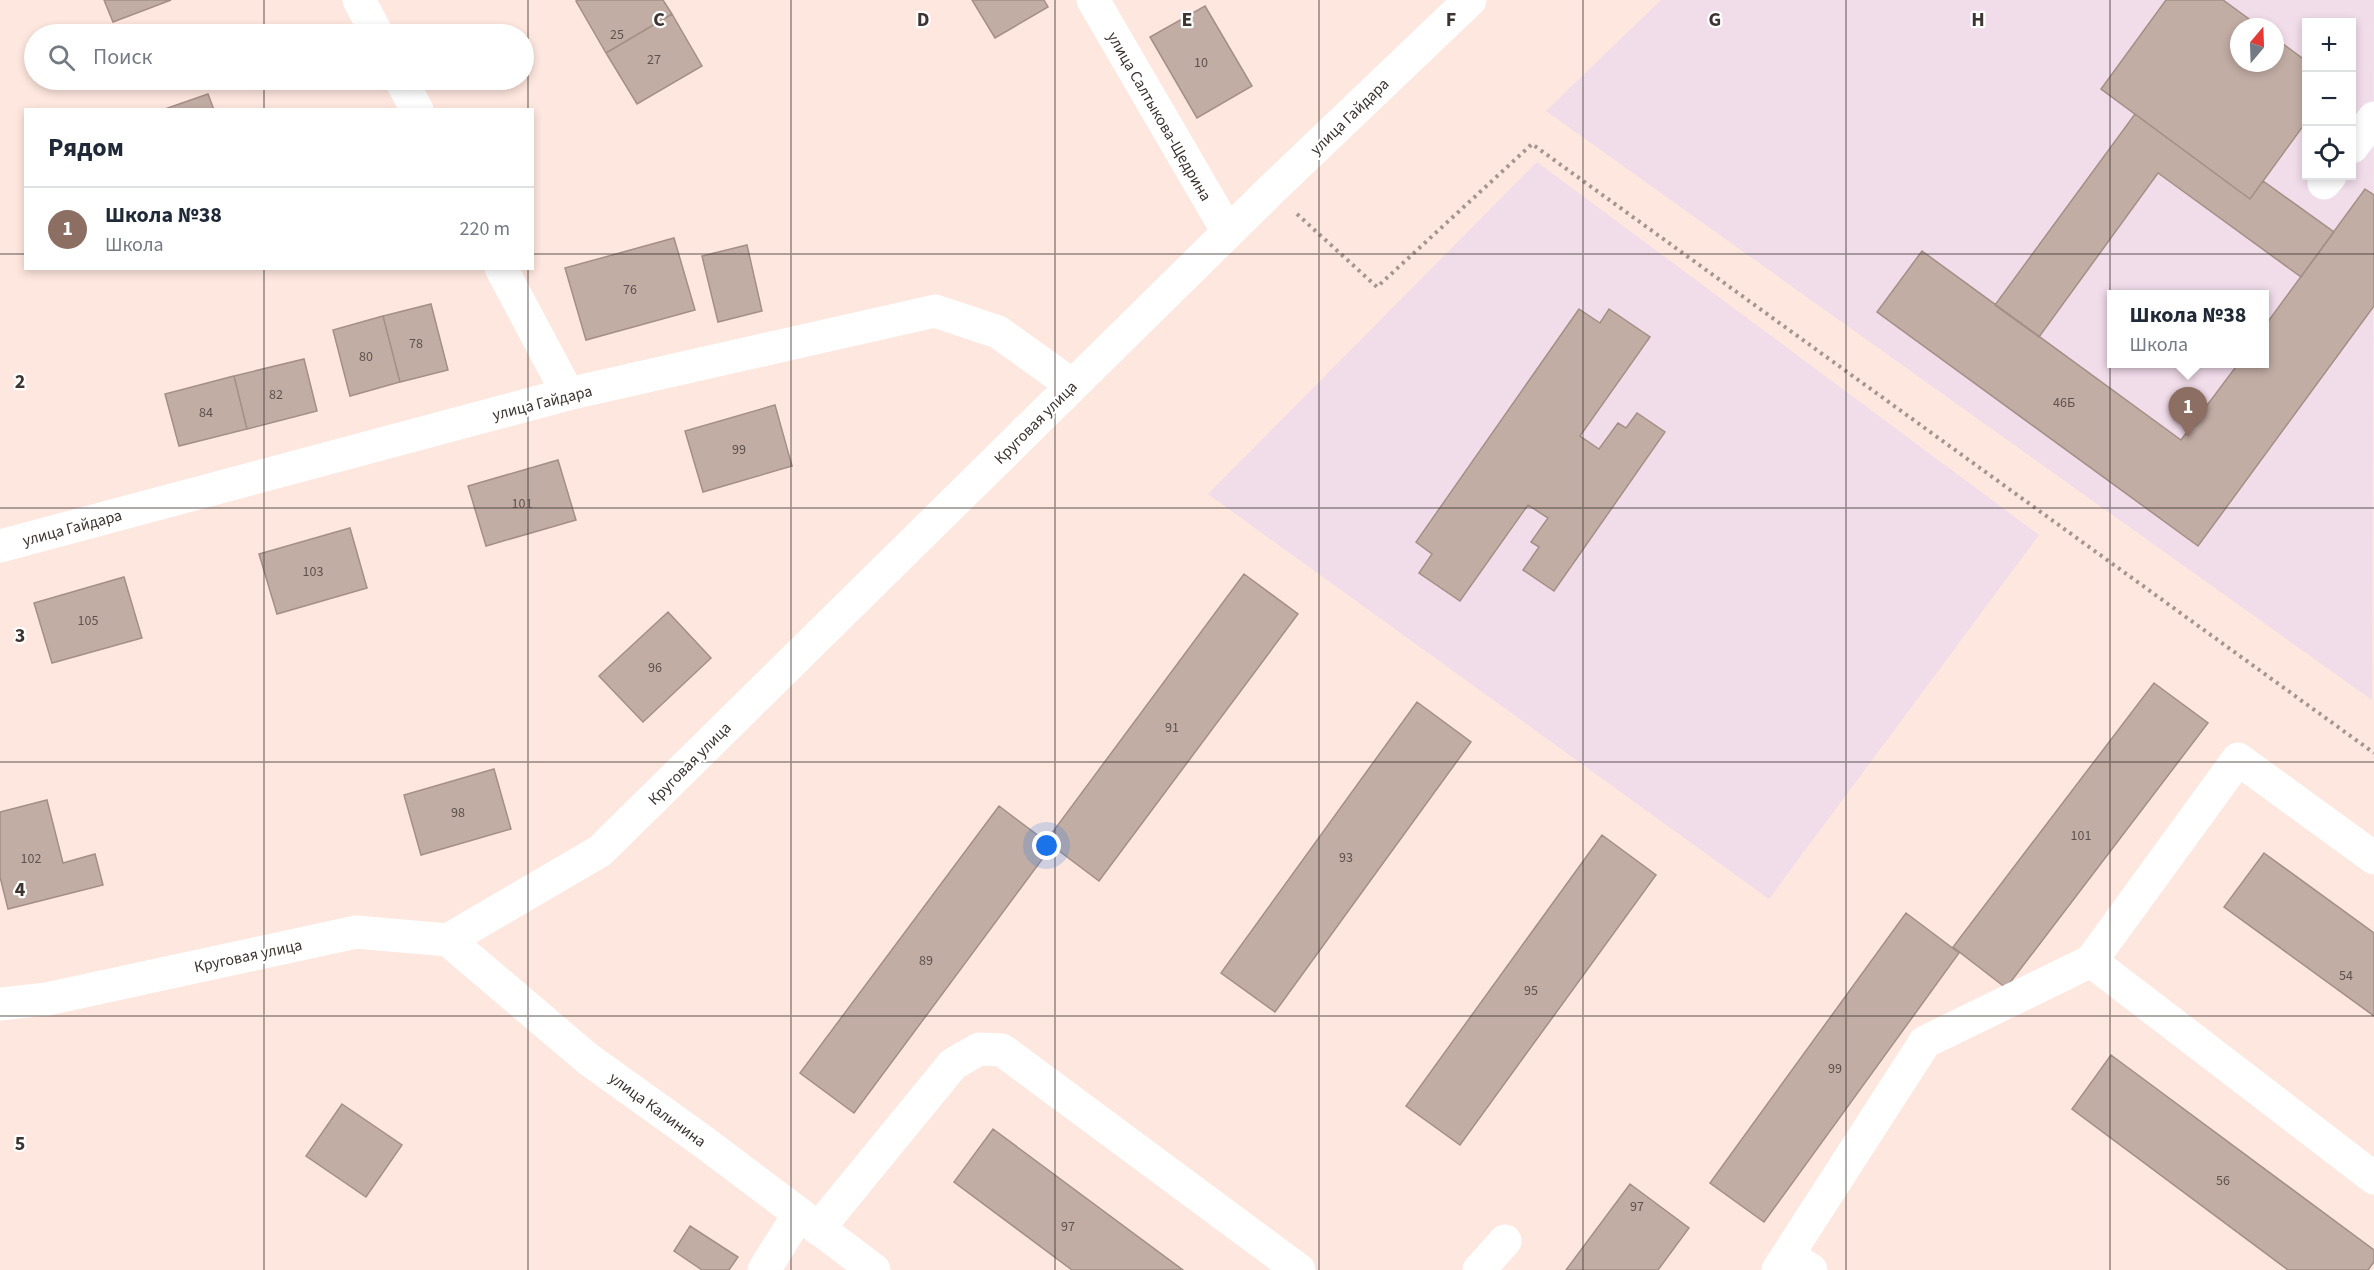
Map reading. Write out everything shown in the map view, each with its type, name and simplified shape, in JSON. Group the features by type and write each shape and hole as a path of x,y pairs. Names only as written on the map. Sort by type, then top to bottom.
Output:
{"street":[{"path":"359,0 372,24"},
{"name":"улица Салтыкова-Щедрина","path":"1093,0 1227,232"},
{"name":"улица Гайдара","path":"1227,232 1470,0"},
{"path":"406,90 416,108"},
{"path":"2356,142 2374,118"},
{"name":"Круговая улица","path":"0,1004 47,999 356,932 448,940 600,851 1227,232"},
{"path":"502,270 568,394"},
{"name":"улица Гайдара","path":"0,546 568,394 935,311 998,332 1072,385"},
{"path":"1792,1265 1925,1042 2091,961 2238,759 2374,858"},
{"name":"улица Калинина","path":"448,940 588,1059 701,1140 874,1270"},
{"path":"2091,961 2374,1178"},
{"path":"764,1270 953,1064 979,1048 1002,1050 1299,1270"},
{"path":"1479,1270 1504,1241"}],"path":[{"path":"1271,190 1377,287 1532,144 2374,753"}],"shaded area":[{"path":"1661,0 2374,0 2372,700 1546,111"},
{"path":"1537,162 2039,535 1769,899 1208,494"}],"building":[{"path":"104,0 171,0 113,22"},
{"path":"663,0 672,14 606,53 576,1"},
{"path":"972,0 1044,0 1048,7 995,38"},
{"path":"2166,0 2223,0 2248,18 2230,18 2230,72 2284,72 2284,45 2302,58 2302,128 2250,199 2101,89"},
{"path":"1205,6 1252,86 1197,118 1150,37"},
{"path":"672,14 702,66 637,104 606,53"},
{"path":"208,94 213,108 168,108"},
{"path":"2135,114 2250,199 2263,181 2334,232 2301,277 2158,173 2039,337 1995,305"},
{"path":"2365,189 2374,195 2374,306 2198,546 1877,312 1922,251 2181,440 2235,368 2269,368 2269,320"},
{"path":"674,238 695,310 586,340 565,268"},
{"path":"747,245 762,311 718,322 702,256"},
{"path":"431,304 448,370 400,382 383,316"},
{"path":"1579,309 1600,323 1609,309 1650,337 1580,436 1599,449 1618,423 1626,428 1637,413 1665,432 1554,591 1523,570 1539,547 1531,542 1548,518 1528,505 1460,601 1419,573 1432,554 1416,542"},
{"path":"383,316 400,382 350,396 333,330"},
{"path":"304,359 317,411 247,429 234,376"},
{"path":"234,376 247,429 179,446 165,394"},
{"path":"775,405 792,466 703,492 685,431"},
{"path":"558,460 576,520 486,546 468,486"},
{"path":"350,528 367,588 277,614 259,554"},
{"path":"1244,574 1298,614 1099,881 1046,841"},
{"path":"124,577 142,638 52,663 34,603"},
{"path":"668,612 711,658 643,722 599,676"},
{"path":"2154,683 2208,723 2006,988 1953,947"},
{"path":"1417,702 1471,742 1275,1012 1221,973"},
{"path":"494,769 511,829 421,855 404,795"},
{"path":"47,800 63,863 95,854 103,885 8,909 0,877 0,812"},
{"path":"999,806 1052,846 854,1113 800,1073"},
{"path":"1602,835 1656,875 1460,1145 1406,1106"},
{"path":"2264,853 2374,933 2374,1016 2224,907"},
{"path":"1906,913 1959,953 1764,1222 1710,1183"},
{"path":"2111,1055 2374,1250 2374,1262 2368,1270 2288,1270 2072,1109"},
{"path":"342,1104 402,1145 366,1197 306,1156"},
{"path":"993,1129 1183,1270 1072,1270 954,1182"},
{"path":"1630,1184 1689,1228 1658,1270 1566,1270"},
{"path":"690,1226 738,1257 729,1270 702,1270 674,1251"}],"place":[{"name":"Школа №38","path":"2188,437"}]}
